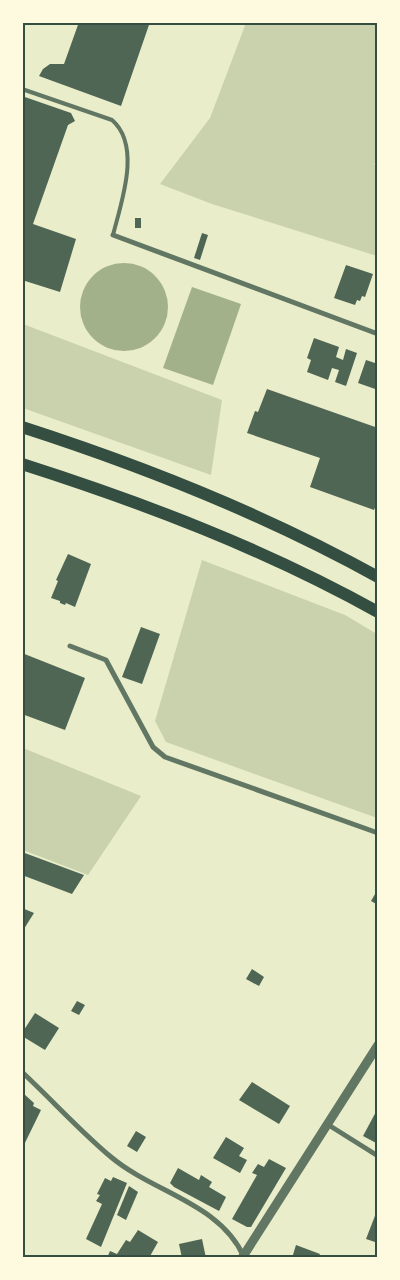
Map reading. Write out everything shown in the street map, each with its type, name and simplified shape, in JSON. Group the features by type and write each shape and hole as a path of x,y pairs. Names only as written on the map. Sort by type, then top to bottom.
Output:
{"main road":[{"path":"22,427 61,439 139,468 221,502 300,537 378,576"},
{"path":"22,464 99,488 212,533 290,568 378,612"}],"street":[{"path":"113,235 378,334"},
{"path":"70,646 106,660 153,747 165,757 378,833"},
{"path":"22,1072 112,1157 141,1177 213,1217 231,1235 243,1257 376,1050"},
{"path":"327,1124 378,1156"}],"lane":[{"path":"22,89 112,120 119,126 126,150 128,169 113,235"}],"shaded area":[{"path":"246,23 377,23 378,156 374,165 378,166 377,256 212,204 160,184 210,118"},
{"path":"124,263 141,266 149,270 161,282 165,290 168,307 165,324 161,332 149,344 141,348 124,351 107,348 99,344 87,332 83,324 80,307 83,290 87,282 99,270 107,266"},
{"path":"192,287 241,304 213,385 163,368"},
{"path":"23,324 222,400 211,475 23,408"},
{"path":"202,560 345,615 377,634 377,818 166,742 155,721"},
{"path":"23,748 141,796 88,875 23,850"}],"building":[{"path":"79,22 150,22 121,106 39,76 43,69 50,64 64,64"},
{"path":"22,96 71,113 75,121 68,125 33,224 76,239 60,292 22,280"},
{"path":"135,218 141,218 141,228 135,228"},
{"path":"202,233 208,235 200,260 194,258"},
{"path":"346,265 373,274 365,297 362,296 360,301 357,300 355,305 334,298"},
{"path":"314,338 339,347 336,357 343,360 346,349 357,353 346,386 335,382 339,370 332,368 328,380 307,372 311,360 307,358"},
{"path":"366,360 378,364 378,390 358,383"},
{"path":"267,389 378,428 378,501 374,510 310,487 320,458 247,433 255,411 258,412"},
{"path":"68,554 91,564 75,607 66,603 65,605 51,598 58,581 56,580"},
{"path":"141,627 160,634 142,684 122,677"},
{"path":"22,653 85,678 65,730 22,714"},
{"path":"22,852 84,875 72,894 22,875"},
{"path":"378,889 378,905 371,901"},
{"path":"22,908 34,913 22,932"},
{"path":"252,969 264,977 259,986 246,979"},
{"path":"77,1001 85,1005 79,1015 71,1011"},
{"path":"35,1013 59,1028 45,1050 22,1036"},
{"path":"252,1082 290,1106 279,1124 239,1100"},
{"path":"24,1094 34,1103 33,1106 41,1110 22,1149 22,1097"},
{"path":"378,1108 378,1144 363,1136"},
{"path":"136,1131 146,1137 137,1152 127,1146"},
{"path":"226,1137 244,1148 239,1156 247,1160 240,1173 213,1158"},
{"path":"269,1159 286,1168 251,1227 247,1227 232,1219 257,1175 252,1173 258,1164 264,1167"},
{"path":"178,1168 199,1180 201,1175 212,1182 209,1187 226,1197 219,1211 170,1183"},
{"path":"113,1177 127,1183 101,1247 86,1239 102,1204 96,1201 100,1195 97,1194 105,1178 111,1181"},
{"path":"129,1186 138,1192 126,1220 117,1215"},
{"path":"378,1208 378,1243 366,1239"},
{"path":"138,1230 158,1242 149,1258 107,1258 110,1251 117,1254 126,1240 130,1242"},
{"path":"202,1239 206,1258 182,1258 179,1244"},
{"path":"296,1245 320,1254 318,1258 292,1258"}]}
